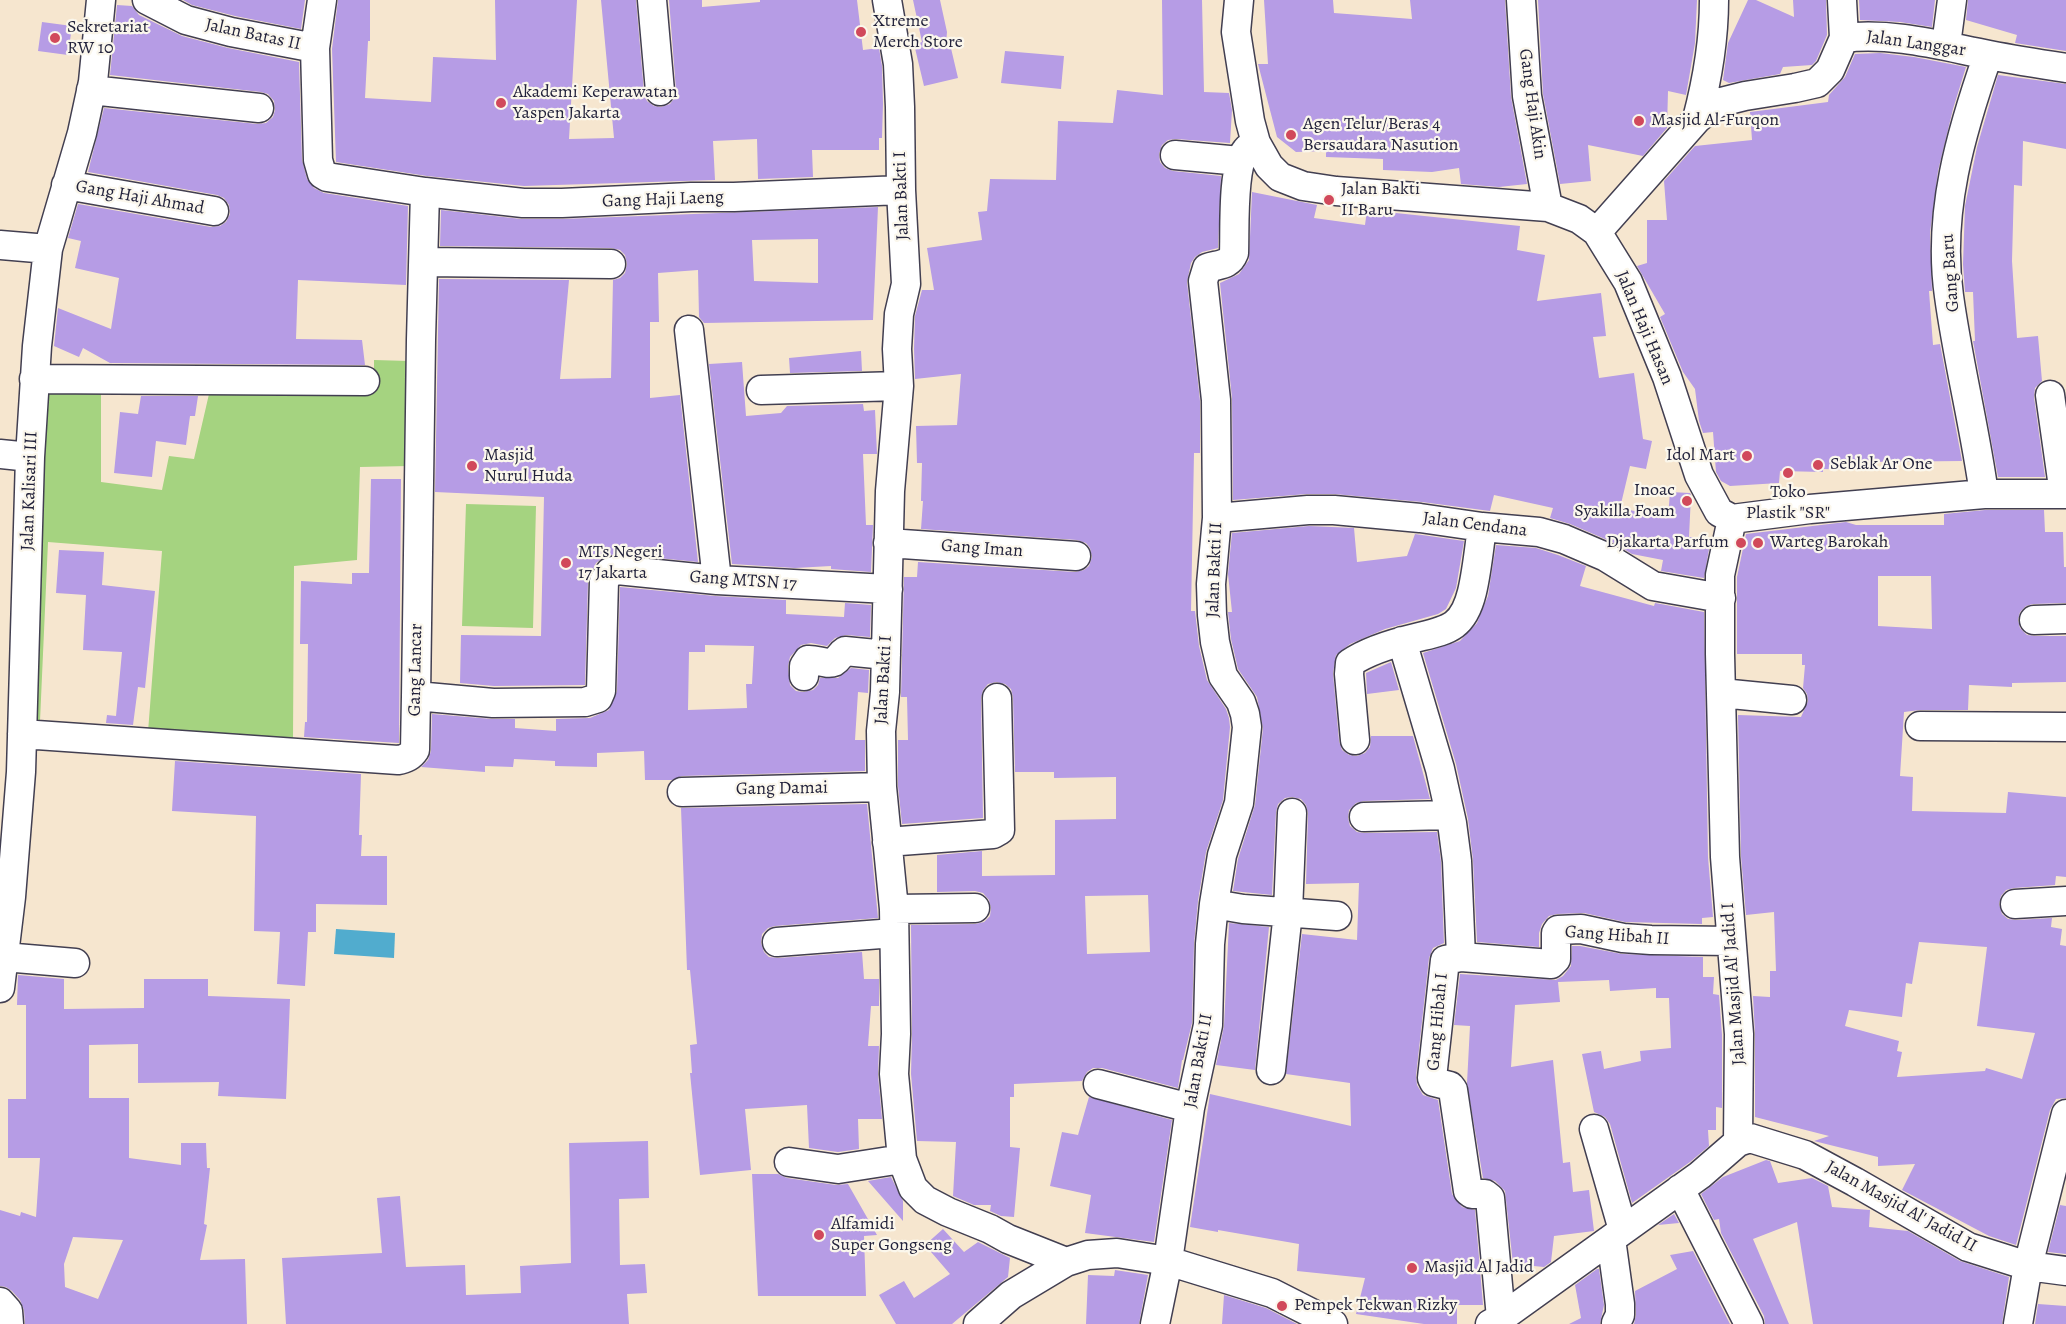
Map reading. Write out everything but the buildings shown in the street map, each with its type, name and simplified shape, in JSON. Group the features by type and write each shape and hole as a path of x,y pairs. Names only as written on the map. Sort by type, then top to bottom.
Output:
{"street":[{"name":"Jalan Kalisari III","path":"0,988 4,957 5,897 21,772 22,734 12,631 30,457 34,379 48,249 82,133 91,90 101,0"},
{"name":"Jalan Batas II","path":"147,0 186,20 231,32 315,48 322,0"},
{"path":"652,0 660,91"},
{"name":"Jalan Bakti I","path":"887,0 898,64 906,284 899,314 897,349 899,386 888,543 886,655 881,731 882,787 894,921 897,1034 894,1074 902,1159 913,1188 925,1200 1008,1239 1066,1262"},
{"name":"Jalan Haji Hasan","path":"1239,0 1236,32 1250,121 1248,152 1289,182 1336,191 1548,207 1579,219 1597,232 1628,282 1635,298 1667,377 1704,488 1719,512 1732,519"},
{"name":"Gang Haji Akin","path":"1521,0 1527,96 1548,207"},
{"path":"1697,120 1704,93 1714,25 1714,0"},
{"path":"1842,0 1844,38"},
{"path":"1946,45 1952,0"},
{"name":"Jalan Langgar","path":"1597,232 1697,120 1717,103 1817,83 1830,70 1844,38 1864,35 1946,45 1988,55 2066,68"},
{"name":"Gang Haji Laeng","path":"315,48 318,160 322,174 327,177 523,204 901,190"},
{"name":"Gang Baru","path":"1984,494 1949,295 1947,243 1949,204 1955,163 1967,116 1988,55"},
{"path":"91,90 258,108"},
{"path":"1175,155 1248,152"},
{"name":"Jalan Bakti II","path":"1155,1324 1168,1261 1190,1108 1208,1025 1210,944 1214,904 1222,855 1239,803 1246,727 1241,702 1223,676 1215,642 1211,584 1216,518 1216,400 1203,281 1207,268 1227,264 1234,253 1236,183 1248,152"},
{"name":"Gang Haji Ahmad","path":"66,184 214,211"},
{"name":"Gang Lancar","path":"22,734 398,760 409,757 415,750 425,192"},
{"path":"0,245 48,249"},
{"path":"424,262 611,264"},
{"path":"689,330 717,580"},
{"path":"34,379 365,381"},
{"path":"761,390 899,386"},
{"path":"1732,519 1810,509 1984,494 2065,494 2050,395"},
{"path":"0,454 30,457"},
{"name":"Jalan Cendana","path":"1216,518 1334,510 1517,529 1564,539 1606,557 1653,586 1721,598"},
{"name":"Jalan Masjid Al' Jadid I","path":"1732,519 1720,575 1721,693 1725,857 1739,1034 1738,1142"},
{"path":"1355,740 1350,663 1361,656 1402,641 1442,632 1457,623 1472,593 1482,527"},
{"name":"Gang Iman","path":"888,543 1076,556"},
{"name":"Gang MTSN 17","path":"416,696 493,703 585,702 598,698 601,691 604,581 610,572 617,570 717,580 888,589"},
{"path":"2034,620 2066,619"},
{"name":"Gang Hibah I","path":"1402,641 1440,769 1457,861 1461,957 1448,958 1444,963 1432,1076 1434,1082 1450,1086 1454,1090 1468,1191 1472,1194 1485,1194 1490,1198 1495,1321"},
{"path":"804,676 804,666 808,660 832,662 845,651 886,655"},
{"path":"1721,693 1792,700"},
{"path":"887,842 993,834 1000,830 997,698"},
{"path":"1920,726 2066,727"},
{"name":"Gang Damai","path":"682,792 882,787"},
{"path":"1271,1070 1288,912 1292,813"},
{"path":"1364,818 1450,815"},
{"path":"2014,904 2066,901"},
{"path":"1214,904 1243,909 1337,916"},
{"path":"777,942 975,908"},
{"name":"Gang Hibah II","path":"1461,957 1551,964 1556,959 1558,930 1581,929 1623,938 1651,940 1731,941"},
{"path":"4,957 75,963"},
{"path":"1098,1084 1190,1108"},
{"path":"2018,1324 2028,1266 2066,1114"},
{"path":"1594,1130 1617,1235 1620,1315 1616,1323"},
{"name":"Jalan Masjid Al' Jadid II","path":"1738,1142 1750,1138 1804,1155 1968,1248 2028,1266 2066,1272"},
{"path":"1495,1321 1680,1189 1738,1142"},
{"path":"789,1162 838,1169 902,1159"},
{"path":"1680,1189 1749,1324"},
{"path":"978,1324 1011,1296 1066,1262 1088,1255 1117,1253 1168,1261 1272,1293 1333,1324"},
{"path":"0,1302 8,1311 9,1324"}],"green space":[{"path":"374,360 409,361 409,466 360,467 357,560 294,566 293,740 148,732 162,551 48,542 40,721 9,719 29,377 101,389 101,482 162,490 169,456 194,459 209,394 374,394"},
{"path":"466,504 536,506 533,628 462,626"}],"water":[{"path":"336,929 395,933 394,958 334,954"}],"place":[{"name":"Xtreme Merch Store","path":"861,32"},
{"name":"Sekretariat RW 10","path":"55,38"},
{"name":"Akademi Keperawatan Yaspen Jakarta","path":"501,103"},
{"name":"Masjid Al-Furqon","path":"1639,121"},
{"name":"Agen Telur/Beras 4 Bersaudara Nasution","path":"1291,135"},
{"name":"Jalan Bakti II Baru","path":"1329,200"},
{"name":"Idol Mart","path":"1747,456"},
{"name":"Seblak Ar One","path":"1818,465"},
{"name":"Masjid Nurul Huda","path":"472,466"},
{"name":"Toko Plastik \"SR\"","path":"1788,473"},
{"name":"Inoac Syakilla Foam","path":"1687,501"},
{"name":"Djakarta Parfum","path":"1741,543"},
{"name":"Warteg Barokah","path":"1758,543"},
{"name":"MTs Negeri 17 Jakarta","path":"566,563"},
{"name":"Alfamidi Super Gongseng","path":"819,1235"},
{"name":"Masjid Al Jadid","path":"1412,1268"},
{"name":"Pempek Tekwan Rizky","path":"1282,1306"}]}
